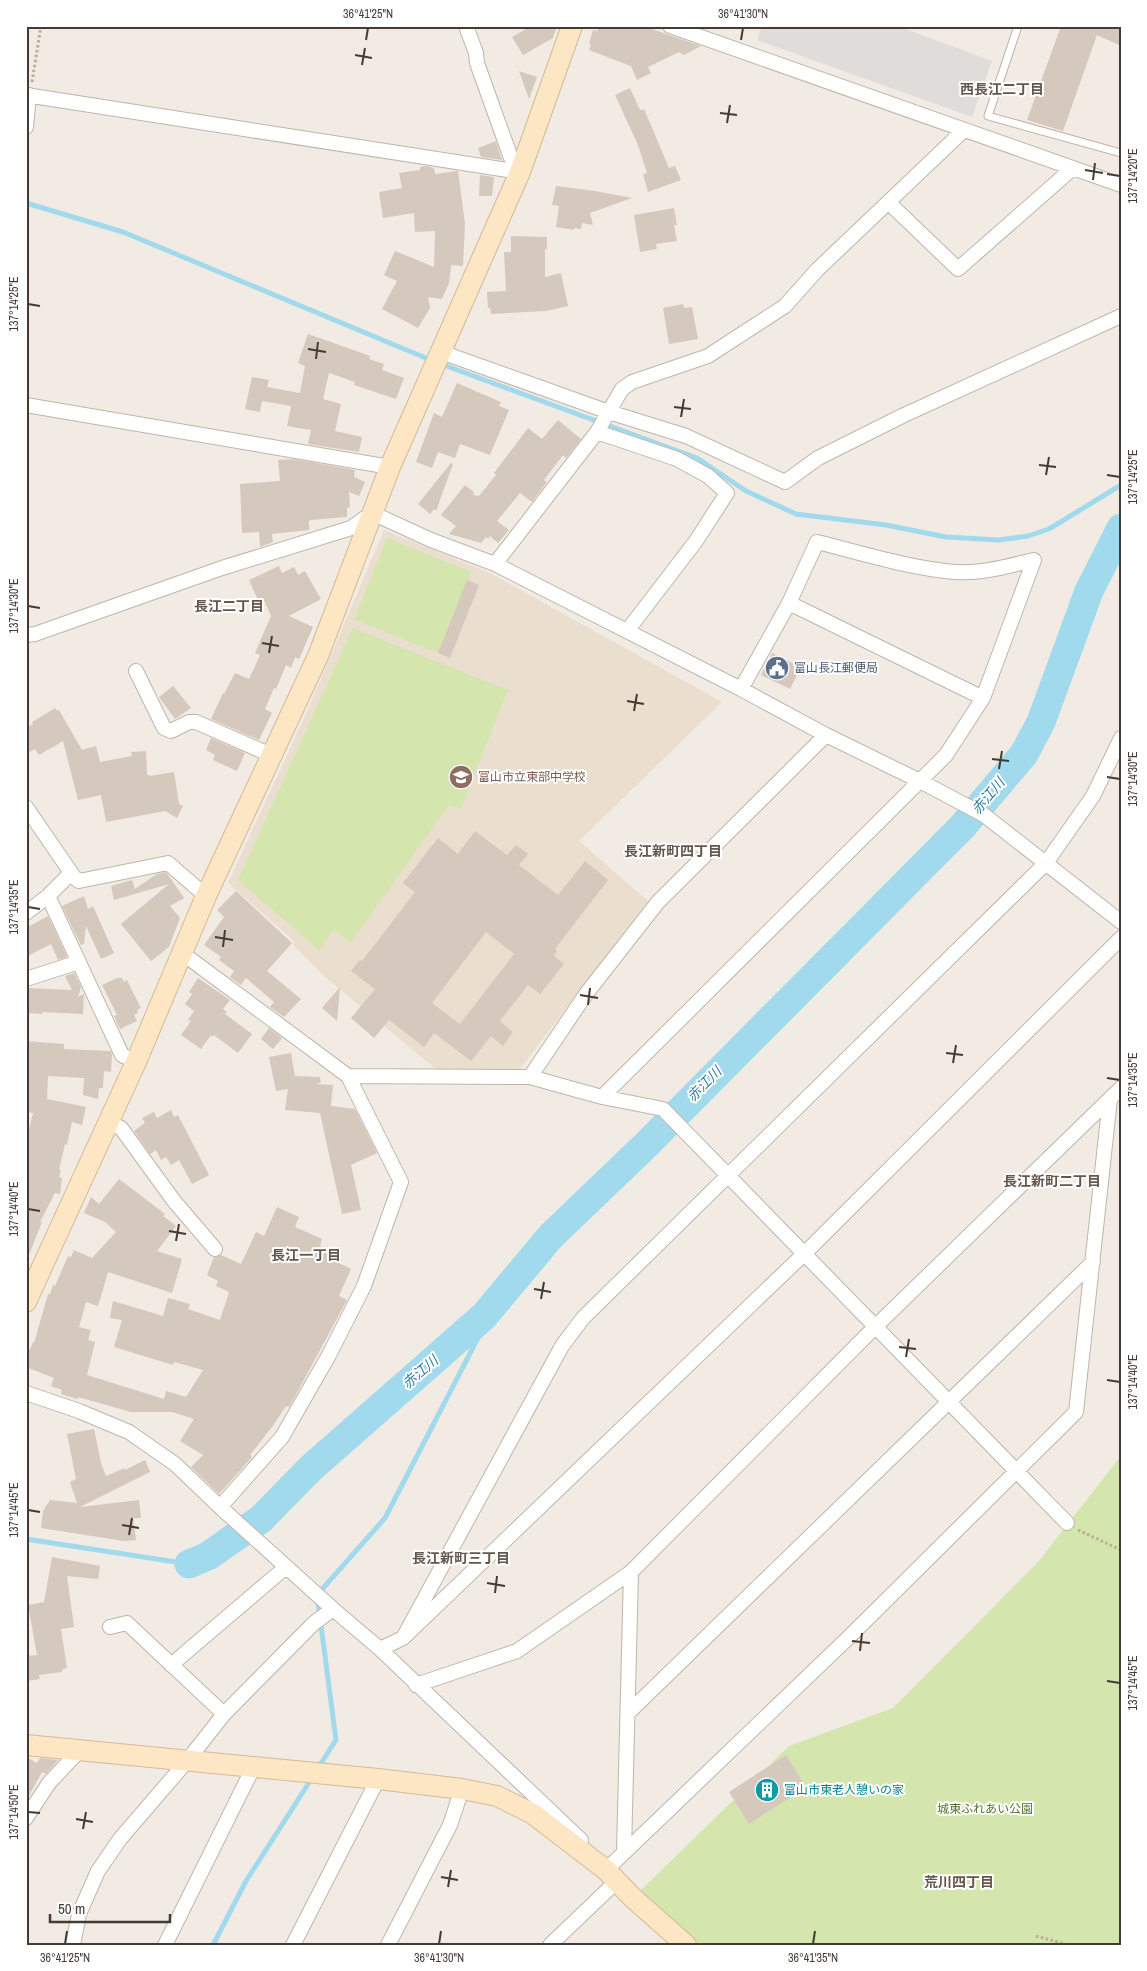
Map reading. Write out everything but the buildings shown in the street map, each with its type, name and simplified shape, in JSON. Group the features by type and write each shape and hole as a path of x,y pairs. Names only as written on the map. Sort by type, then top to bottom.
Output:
{"street":[{"path":"466,26 476,53 477,63 516,165"},
{"path":"29,1290 109,1123 206,896 318,656 390,467 441,352 572,26"},
{"path":"670,26 1121,185"},
{"path":"26,127 28,95 516,165"},
{"path":"495,564 597,432 622,389 632,382 708,356 785,306 817,270 964,130"},
{"path":"888,202 958,269 1073,168"},
{"path":"441,352 609,412 686,436 785,482 818,458 902,416 1121,316"},
{"path":"26,405 390,467"},
{"path":"597,432 678,459 708,476 727,492 696,540 627,631"},
{"path":"372,514 431,540 495,564 741,689 826,736 920,781 984,815 1121,922"},
{"path":"26,635 35,634 112,608 222,568 351,528 372,514"},
{"path":"602,1097 946,755 984,698 1034,560 994,570 956,572 909,565 816,542 788,603 741,689"},
{"path":"788,603 984,698"},
{"path":"136,671 164,728 171,731 189,722 196,722 271,754"},
{"path":"530,1077 586,994 658,902 826,736"},
{"path":"403,1638 562,1346 583,1318 1046,863 1094,796 1121,738"},
{"path":"26,807 71,873 79,881 168,863 206,896"},
{"path":"26,914 48,896 71,873"},
{"path":"48,896 122,1055 136,1062"},
{"path":"380,1648 403,1638 804,1253 1121,938"},
{"path":"182,953 348,1076 401,1182 364,1286 329,1355 282,1437 220,1508"},
{"path":"26,979 79,962"},
{"path":"348,1076 530,1077 602,1097 663,1109 729,1174 1066,1523"},
{"path":"416,1685 516,1651 631,1572 876,1326 1121,1088"},
{"path":"550,1945 624,1851 848,1638 1015,1470 1076,1412 1110,1099"},
{"path":"109,1123 121,1128 174,1201 215,1249"},
{"path":"628,1713 1093,1262"},
{"path":"26,1393 79,1411 129,1432 175,1464 220,1508 333,1609 380,1648 416,1685 589,1848 606,1872"},
{"path":"171,1665 286,1566"},
{"path":"624,1851 631,1572"},
{"path":"73,1945 79,1914 98,1871 120,1839 187,1761 224,1714 314,1623 333,1609"},
{"path":"110,1628 127,1623 224,1714"},
{"path":"26,1744 79,1751 378,1779 462,1789 497,1796 533,1814 606,1872 686,1945"},
{"path":"26,1818 49,1783 79,1751"},
{"path":"165,1945 253,1768"},
{"path":"293,1945 378,1779"},
{"path":"388,1945 450,1825 462,1789"}],"lane":[{"path":"1018,26 988,116 1121,153"}],"path":[{"path":"28,95 41,26"},
{"path":"1066,1523 1082,1533 1121,1550"},
{"path":"1036,1936 1069,1945"}],"shaded area":[{"path":"762,26 897,26 992,61 972,117 757,40"},
{"name":"富山市立東部中学校","path":"384,530 490,573 722,702 579,841 648,901 516,1074 437,1070 325,977 293,945 294,941 228,883 306,714"}],"green space":[{"path":"387,538 471,572 438,653 354,619"},
{"path":"353,628 508,690 461,808 448,806 351,942 333,930 319,950 238,880"},
{"name":"城東ふれあい公園","path":"1121,1456 1121,1945 686,1945 633,1898 789,1746 893,1708 1038,1562"}],"waterway":[{"path":"26,203 123,232 433,361"},
{"path":"441,364 697,458 746,491 796,514 886,525 946,537 999,540 1028,536 1049,529 1121,485"},
{"name":"赤江川","path":"189,1564 208,1556 261,1519 311,1468 484,1316 551,1236 646,1145 962,827 1024,754 1041,722 1089,591 1121,528"},
{"path":"318,1768 336,1740 317,1595 385,1518 480,1334 484,1316"},
{"path":"26,1539 189,1564"},
{"path":"213,1945 246,1881 312,1778"}],"place":[{"name":"富山長江郵便局","path":"777,668"},
{"name":"富山市立東部中学校","path":"461,777"},
{"name":"富山市東老人憩いの家","path":"767,1790"}],"district":[{"name":"西長江二丁目","path":"1002,89"},
{"name":"長江二丁目","path":"229,606"},
{"name":"長江新町四丁目","path":"673,851"},
{"name":"長江新町二丁目","path":"1052,1181"},
{"name":"長江一丁目","path":"306,1255"},
{"name":"長江新町三丁目","path":"461,1558"},
{"name":"荒川四丁目","path":"959,1882"}]}
